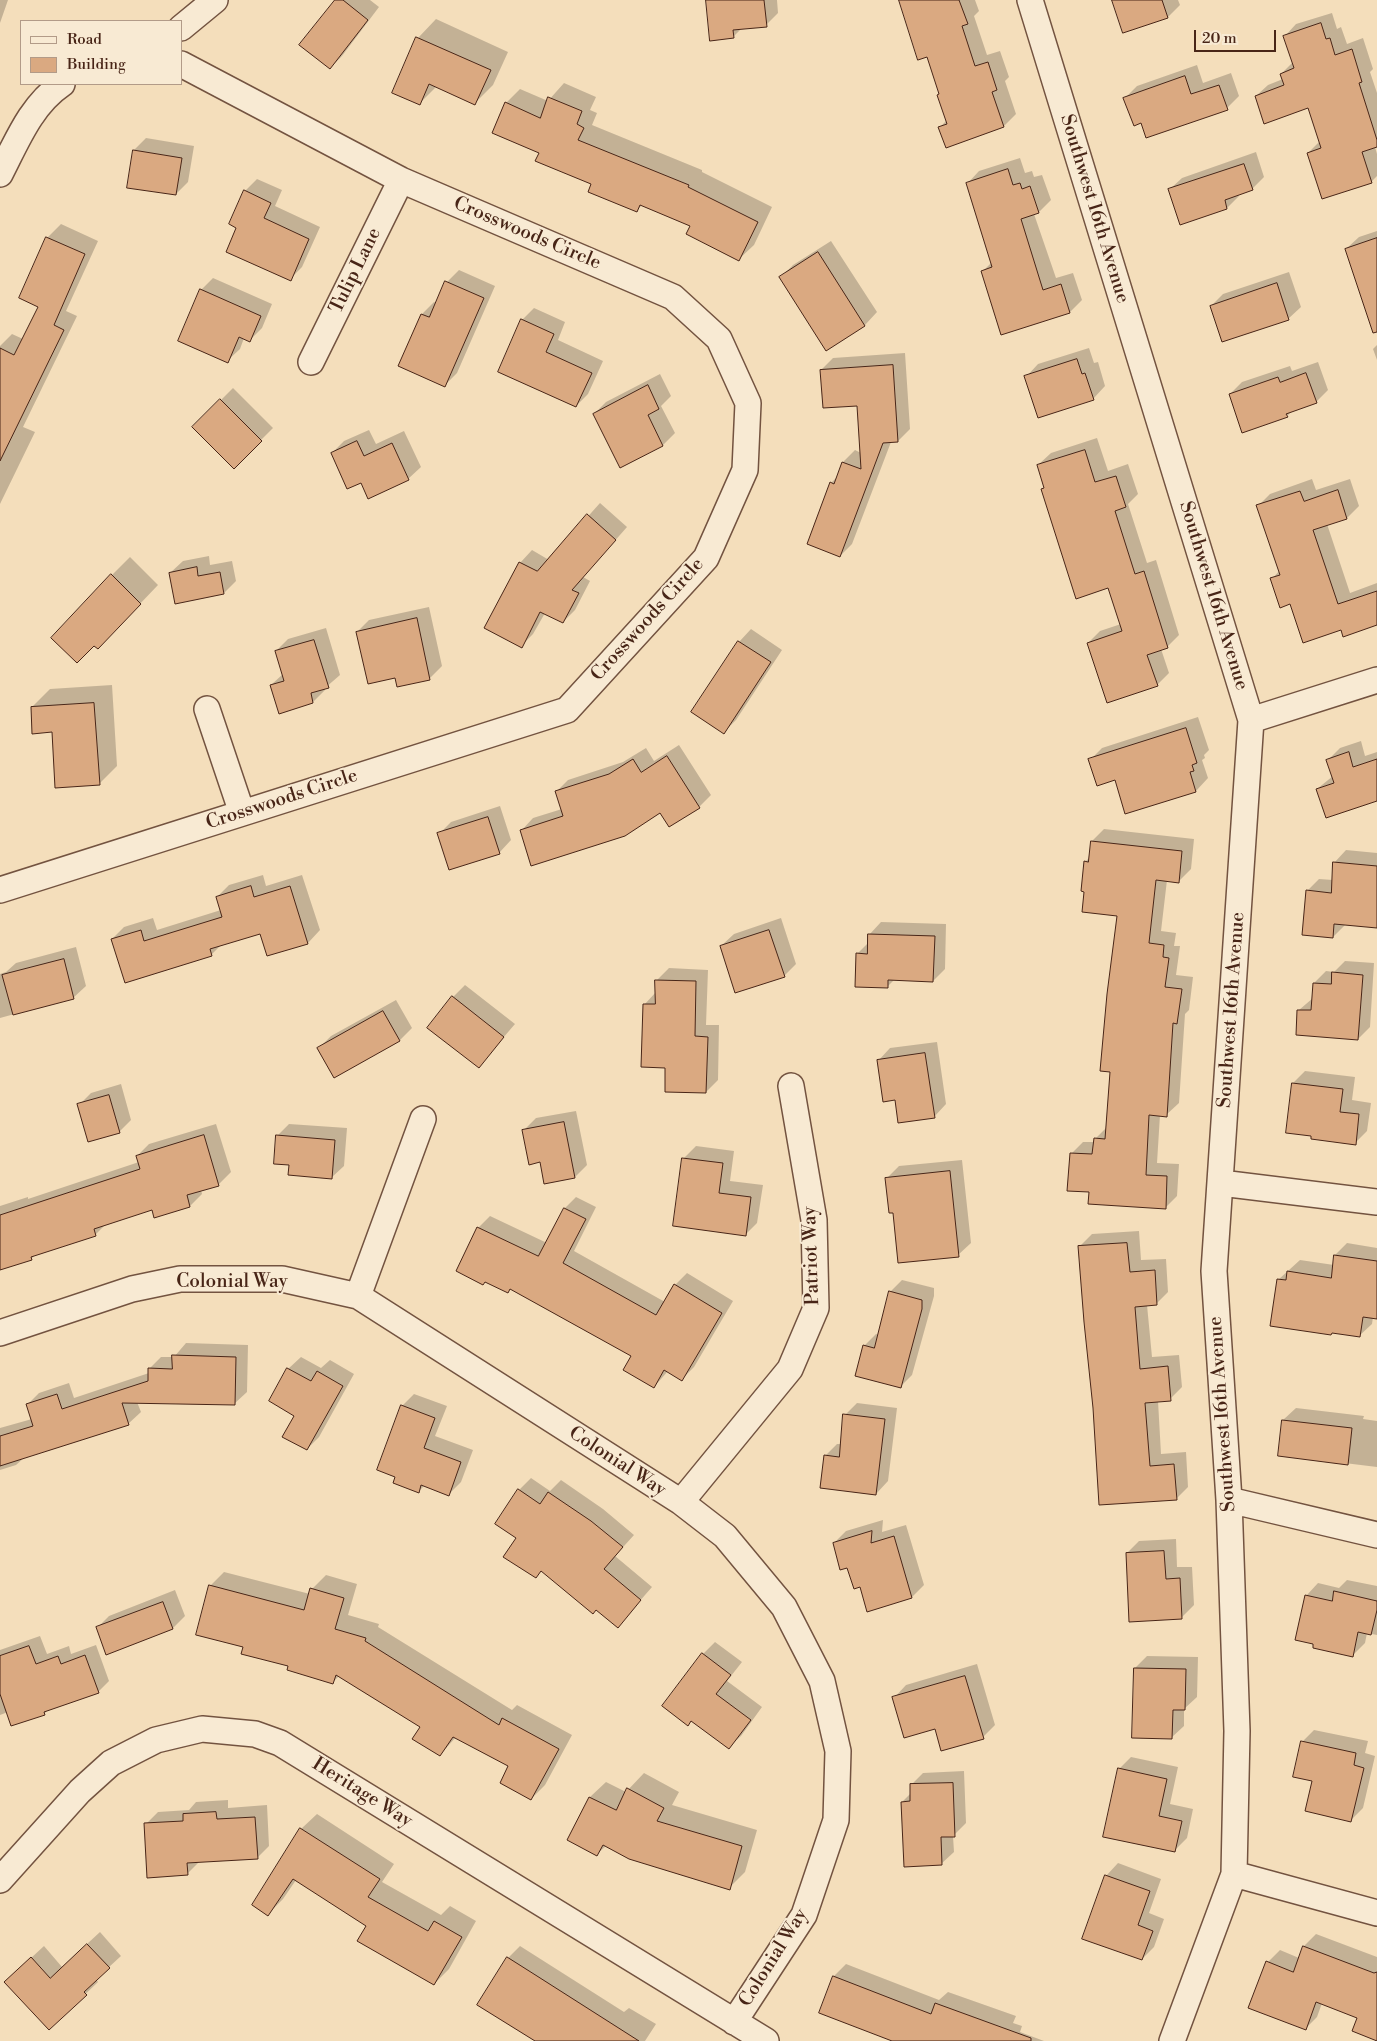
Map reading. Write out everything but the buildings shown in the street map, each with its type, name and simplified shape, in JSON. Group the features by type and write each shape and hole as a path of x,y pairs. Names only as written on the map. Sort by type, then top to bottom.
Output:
{"street":[{"path":"182,27 215,0"},
{"name":"Southwest 16th Avenue","path":"1030,0 1251,720 1214,1271 1229,1500 1237,1731 1234,1874 1172,2041"},
{"name":"Crosswoods Circle","path":"0,890 567,710 706,558 745,470 748,403 719,339 673,297 401,180 182,65"},
{"path":"0,174 26,122 47,94 60,85"},
{"name":"Tulip Lane","path":"311,362 401,180"},
{"path":"1251,720 1377,680"},
{"path":"207,709 242,813"},
{"name":"Patriot Way","path":"681,1502 790,1369 816,1308 814,1220 792,1086"},
{"path":"358,1296 423,1119"},
{"path":"1221,1184 1377,1202"},
{"name":"Colonial Way","path":"0,1334 132,1288 180,1279 282,1279 358,1296 681,1502 725,1536 784,1607 822,1681 838,1751 836,1820 804,1915 734,2022"},
{"path":"1229,1500 1377,1535"},
{"name":"Heritage Way","path":"0,1880 80,1791 111,1763 156,1740 202,1729 255,1734 280,1743 766,2041"},
{"path":"1234,1874 1377,1913"}]}
